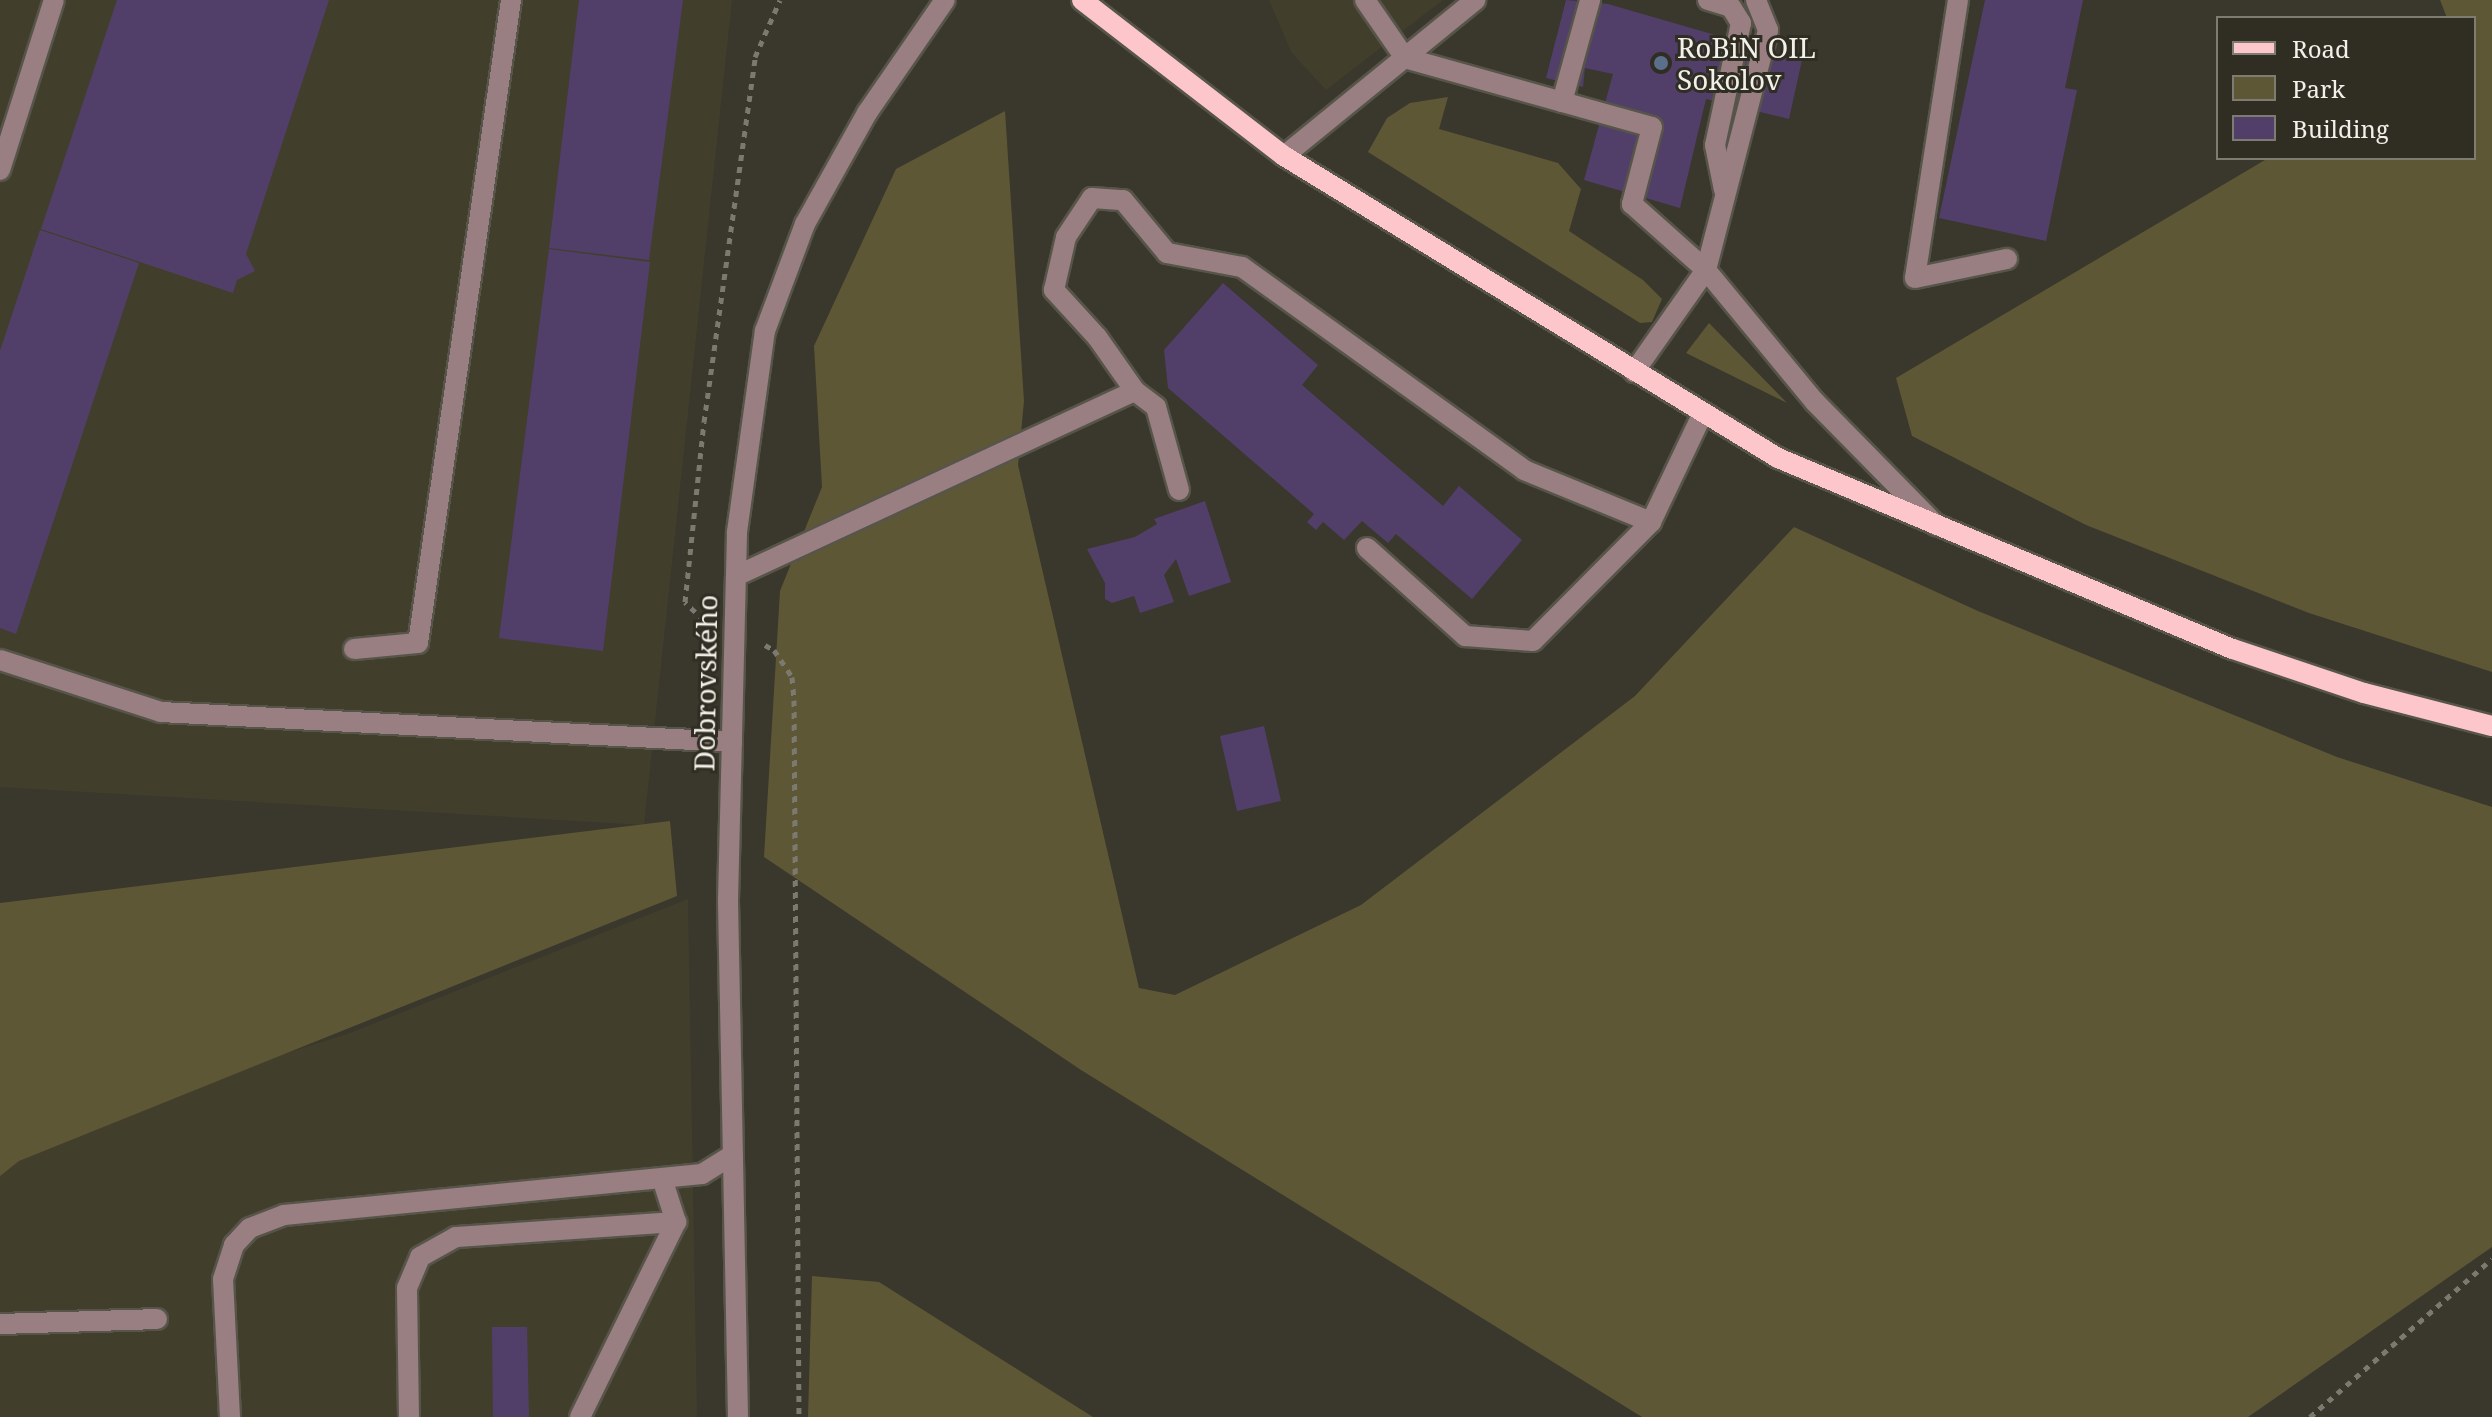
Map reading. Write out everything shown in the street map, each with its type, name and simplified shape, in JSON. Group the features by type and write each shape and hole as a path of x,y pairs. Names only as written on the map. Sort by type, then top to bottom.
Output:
{"main road":[{"path":"1082,0 1284,156 1778,458 2233,649 2364,693 2492,726"}],"street":[{"path":"0,168 54,0"},
{"path":"354,649 418,643 511,0"},
{"name":"Dobrovského","path":"738,1417 728,900 737,532 765,331 805,224 867,113 945,0"},
{"path":"1365,0 1405,58 1652,127 1632,204 1706,270 1815,402 1939,528"},
{"path":"1284,156 1475,0"},
{"path":"1562,102 1590,0"},
{"path":"1708,0 1731,7 1741,23 1715,145 1725,198"},
{"path":"1634,372 1706,270 1768,30 1756,0"},
{"path":"1958,0 1915,278 2007,259"},
{"path":"1179,490 1156,407 1135,391 1097,337 1054,290 1066,237 1092,198 1123,200 1167,253 1242,267 1524,470 1651,522"},
{"path":"736,576 1135,391"},
{"path":"1367,548 1465,636 1533,641 1651,522 1703,413"},
{"path":"0,660 161,712 732,742"},
{"path":"230,1417 223,1279 234,1245 250,1228 284,1215 702,1174 733,1155"},
{"path":"580,1417 676,1222 662,1178"},
{"path":"409,1417 407,1288 420,1257 456,1237 676,1222"},
{"path":"0,1324 157,1319"}],"path":[{"path":"2310,1417 2492,1259"}],"shaded area":[{"path":"0,0 732,0 644,825 0,787"},
{"path":"1269,0 1443,0 1326,90 1291,52"},
{"path":"688,899 697,1417 0,1417 0,1160 75,1120 350,1033"}],"green space":[{"path":"2440,0 2492,0 2492,672 2309,613 2086,525 1912,436 1896,378 2265,160 2476,160 2476,16 2446,16"},
{"path":"1448,97 1439,129 1558,163 1581,189 1569,231 1643,280 1662,299 1652,322 1640,323 1368,152 1387,118 1410,103"},
{"path":"1005,111 1024,401 1018,465 1139,988 1175,995 1361,905 1635,696 1794,527 1978,611 2337,757 2492,807 2492,1247 2248,1417 1642,1417 1081,1070 764,857 780,591 822,487 814,346 896,169"},
{"path":"1709,323 1787,403 1686,353"},
{"path":"670,821 677,896 19,1161 0,1176 0,903"},
{"path":"812,1276 879,1282 1093,1417 808,1417"}],"building":[{"path":"117,0 329,0 246,254 255,271 237,280 233,293 41,229"},
{"path":"579,0 683,0 649,260 549,248"},
{"path":"1566,0 1608,4 1802,60 1789,119 1706,99 1680,208 1584,180 1613,74 1585,68 1583,87 1546,78"},
{"path":"1985,0 2083,0 2065,88 2077,90 2046,241 1939,218"},
{"path":"40,230 139,263 16,634 0,628 0,351"},
{"path":"549,249 650,262 603,651 499,638"},
{"path":"1223,283 1318,365 1302,385 1443,506 1459,486 1522,540 1472,599 1396,534 1388,543 1362,521 1344,540 1323,522 1316,530 1307,522 1314,514 1168,388 1164,350"},
{"path":"1205,501 1231,582 1189,596 1176,559 1164,575 1174,602 1140,613 1134,596 1112,603 1105,599 1105,583 1087,549 1135,537 1157,524 1154,519"},
{"path":"1264,726 1281,801 1237,811 1220,736"},
{"path":"492,1327 527,1327 529,1417 493,1417"}],"place":[{"name":"RoBiN OIL Sokolov","path":"1661,63"}]}
